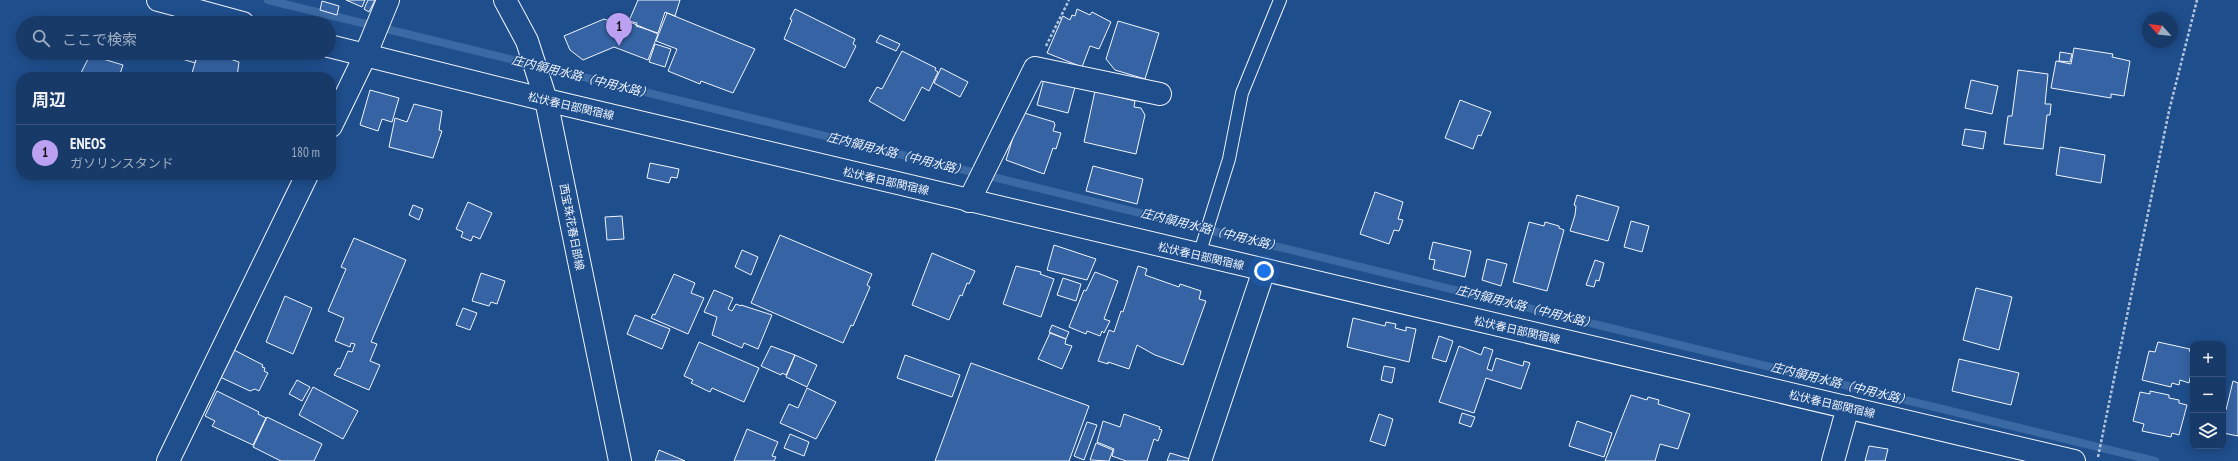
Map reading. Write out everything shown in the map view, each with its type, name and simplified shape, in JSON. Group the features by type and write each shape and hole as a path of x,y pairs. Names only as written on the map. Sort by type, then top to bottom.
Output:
{"main road":[{"path":"158,0 217,16"},
{"path":"336,116 365,56 388,0"},
{"name":"西宝珠花春日部線","path":"505,0 527,42 546,100 620,461"},
{"name":"松伏春日部関宿線","path":"336,48 546,100 2074,461"},
{"path":"969,200 1035,68 1160,94"},
{"path":"168,461 305,180"},
{"path":"1200,461 1264,270"},
{"path":"1833,461 1848,407"}],"lane":[{"path":"1199,255 1229,159 1242,93 1280,0"}],"path":[{"path":"1035,68 1069,0"},
{"path":"2098,461 2169,111 2197,0"}],"building":[{"path":"346,0 365,0 362,7"},
{"path":"368,0 375,0 369,12 364,9"},
{"path":"638,0 680,0 675,16 665,12 658,33 636,26 637,23 629,21"},
{"path":"322,1 339,6 337,15 320,10"},
{"path":"795,9 855,39 853,44 856,46 845,68 784,39 792,20 790,19"},
{"path":"1077,9 1090,15 1092,12 1111,22 1099,49 1090,46 1082,67 1047,53 1063,16 1070,20 1072,15 1075,16"},
{"path":"667,13 755,49 733,93 701,81 700,84 668,71 677,49 656,41"},
{"path":"604,19 628,27 630,22 658,34 648,60 614,47 583,60 570,50 564,36"},
{"path":"1118,21 1159,33 1145,79 1115,70 1106,59"},
{"path":"880,35 900,44 896,51 876,42"},
{"path":"655,44 671,49 665,67 649,62"},
{"path":"2074,48 2113,54 2112,57 2130,61 2124,96 2111,94 2111,98 2051,88 2056,61 2071,64"},
{"path":"902,51 936,68 935,70 938,72 929,91 922,87 904,121 869,101 877,87 882,89"},
{"path":"2060,52 2072,54 2070,62 2059,61"},
{"path":"88,60 106,60 123,65 121,72 82,72"},
{"path":"185,60 196,60 195,63"},
{"path":"196,60 233,60 239,62 238,72 192,72"},
{"path":"941,68 968,82 960,97 934,83"},
{"path":"2018,70 2048,74 2045,104 2051,104 2050,115 2047,115 2043,149 2004,144 2008,116 2012,116"},
{"path":"1044,79 1075,87 1068,113 1037,105"},
{"path":"1971,80 1998,86 1992,114 1965,108"},
{"path":"370,90 399,98 392,122 382,119 378,131 360,125"},
{"path":"1095,91 1135,101 1134,107 1141,108 1145,115 1136,154 1084,142"},
{"path":"1460,100 1491,112 1481,136 1478,135 1473,149 1445,138"},
{"path":"414,104 442,111 439,130 442,131 433,158 389,147 395,118 407,122"},
{"path":"1021,112 1054,122 1055,125 1053,131 1061,133 1056,149 1053,148 1044,174 1006,160"},
{"path":"1965,129 1986,132 1983,149 1962,145"},
{"path":"2060,147 2105,155 2101,183 2056,175"},
{"path":"650,163 679,169 677,178 671,177 669,183 647,178"},
{"path":"1093,166 1143,179 1137,204 1086,191"},
{"path":"1375,192 1403,202 1398,219 1403,220 1399,231 1394,230 1389,244 1360,234"},
{"path":"1577,195 1619,207 1608,241 1570,231 1575,215 1576,206 1574,205"},
{"path":"468,202 492,213 480,239 473,236 471,241 461,237 463,232 456,229"},
{"path":"413,205 423,209 419,220 409,215"},
{"path":"622,216 624,239 607,240 605,217"},
{"path":"1631,221 1649,226 1642,252 1624,247"},
{"path":"1529,222 1544,226 1545,222 1559,226 1559,228 1564,230 1547,291 1513,282"},
{"path":"780,235 872,274 867,285 870,287 853,326 851,325 843,343 751,303"},
{"path":"354,238 406,260 371,342 377,344 370,361 380,365 369,390 334,375 338,368 340,369 348,351 352,352 355,344 351,343 350,347 335,341 344,318 328,311 346,269 341,267"},
{"path":"1433,242 1471,251 1465,277 1433,269 1435,260 1429,259"},
{"path":"1054,245 1096,259 1087,280 1047,270"},
{"path":"742,250 758,257 751,275 735,267"},
{"path":"932,253 975,271 969,284 967,283 962,296 960,295 949,320 912,305"},
{"path":"1487,259 1507,264 1501,286 1482,280"},
{"path":"1595,260 1604,263 1599,281 1596,280 1594,287 1586,285"},
{"path":"1016,266 1041,272 1040,274 1054,279 1041,317 1003,304"},
{"path":"1138,266 1147,269 1145,275 1179,287 1180,284 1201,291 1199,299 1206,301 1183,365 1155,355 1137,345 1129,369 1108,362 1108,364 1098,361 1109,330 1114,332 1121,311 1123,312"},
{"path":"1095,272 1118,281 1104,319 1110,321 1104,333 1102,331 1100,336 1087,331 1086,334 1069,327 1084,290 1086,291"},
{"path":"481,273 505,281 497,304 491,302 489,306 472,301"},
{"path":"674,274 695,283 691,293 704,298 688,334 651,318 653,314 655,315"},
{"path":"1063,278 1081,284 1076,301 1057,295"},
{"path":"1976,288 2012,297 1999,350 1963,340"},
{"path":"714,290 733,298 728,309 732,311 736,304 772,315 758,349 744,343 742,348 712,335 717,317 704,312"},
{"path":"285,296 312,308 293,354 266,342"},
{"path":"463,308 477,313 470,330 456,325"},
{"path":"635,315 670,329 662,349 627,334"},
{"path":"1353,318 1385,326 1386,322 1396,324 1395,328 1406,331 1406,327 1416,329 1409,362 1347,347"},
{"path":"1052,325 1069,332 1066,339 1049,332"},
{"path":"1050,333 1066,339 1065,344 1072,346 1062,369 1038,359"},
{"path":"1439,336 1453,341 1446,362 1432,358"},
{"path":"699,342 759,368 744,402 712,388 710,392 691,383 693,380 684,376"},
{"path":"2158,342 2190,349 2189,383 2180,380 2179,385 2172,383 2171,387 2142,380 2149,351 2155,352"},
{"path":"771,346 795,355 786,375 782,373 781,375 761,366"},
{"path":"1459,346 1481,355 1484,347 1493,350 1487,369 1492,371 1496,358 1523,366 1524,361 1530,363 1521,389 1486,378 1474,413 1439,402"},
{"path":"234,350 263,365 262,367 265,368 264,371 268,373 259,391 255,389 250,391 220,377"},
{"path":"795,355 817,365 807,387 786,377"},
{"path":"905,355 960,375 952,397 897,378"},
{"path":"1959,359 2019,373 2011,405 1952,391"},
{"path":"971,363 1089,406 1069,461 935,461"},
{"path":"1384,366 1395,368 1392,383 1381,380"},
{"path":"297,380 310,387 302,401 289,394"},
{"path":"2233,381 2238,383 2238,436 2226,434 2226,410"},
{"path":"313,387 358,411 343,439 299,415"},
{"path":"807,388 836,402 816,439 780,423 789,404 798,408"},
{"path":"217,391 259,412 258,414 266,418 253,445 212,426 215,421 205,416"},
{"path":"2150,391 2169,395 2169,398 2179,400 2179,403 2187,405 2179,435 2172,433 2171,437 2142,431 2144,424 2133,421 2140,392 2150,394"},
{"path":"1631,395 1647,400 1648,397 1659,400 1658,404 1690,414 1678,449 1660,444 1655,461 1605,461"},
{"path":"1462,413 1475,417 1471,427 1459,423"},
{"path":"1124,414 1160,427 1159,429 1162,430 1158,441 1154,439 1147,461 1126,461 1112,456 1114,449 1097,442 1103,421 1120,427"},
{"path":"1379,414 1393,419 1385,446 1370,441"},
{"path":"267,417 322,444 314,461 281,461 253,447"},
{"path":"1577,421 1612,433 1604,457 1569,446"},
{"path":"1087,422 1097,425 1084,460 1074,456"},
{"path":"747,429 778,442 772,456 776,457 774,461 734,461"},
{"path":"790,434 809,442 804,456 784,448"},
{"path":"1096,443 1113,450 1109,461 1090,460"},
{"path":"1869,446 1888,449 1885,461 1865,461"},
{"path":"659,450 685,461 655,461"},
{"path":"1170,453 1190,459 1189,461 1167,461"}],"waterway":[{"name":"庄内領用水路（中用水路）","path":"268,0 333,16"},
{"name":"庄内領用水路（中用水路）","path":"336,17 2155,461"}],"place":[{"name":"ENEOS","path":"619,46"}]}
